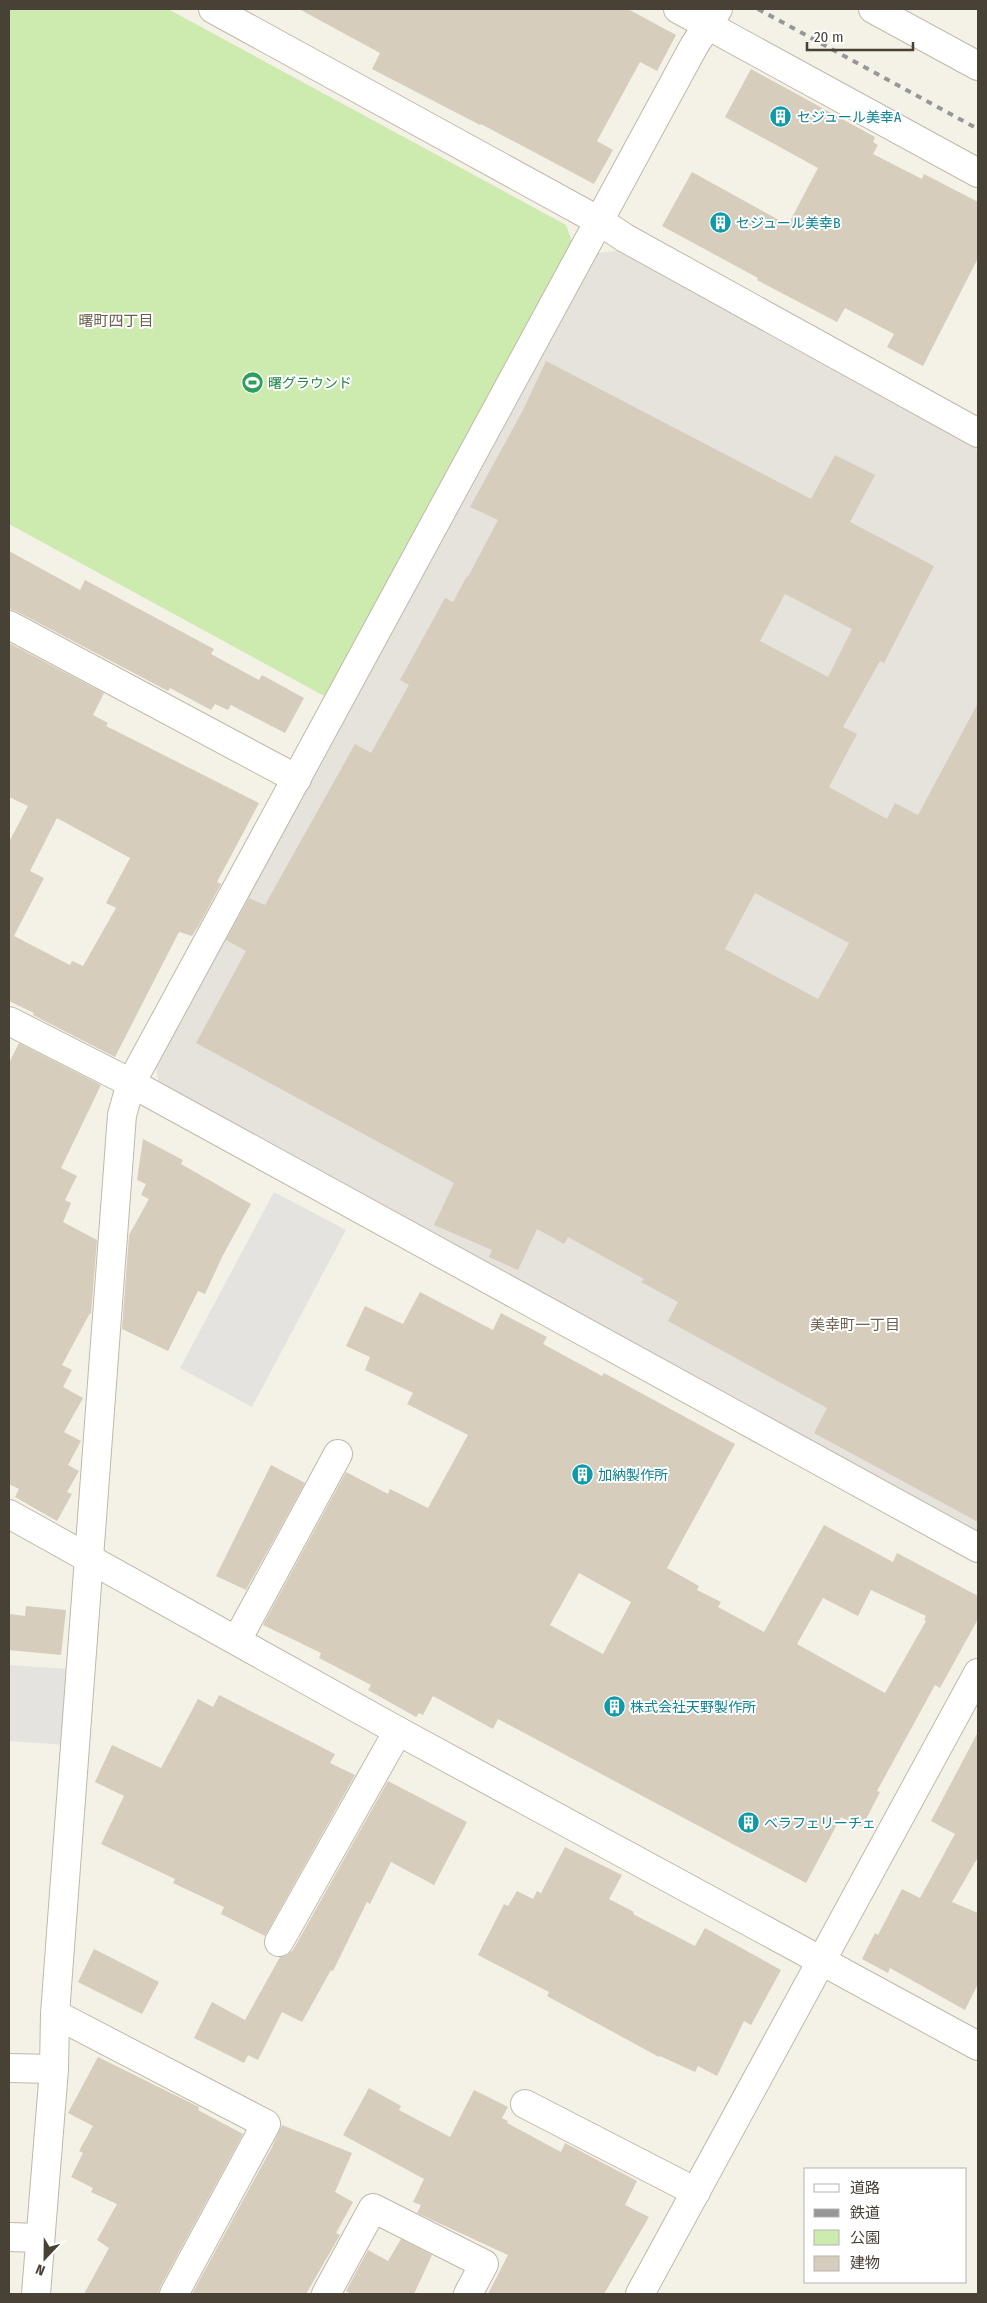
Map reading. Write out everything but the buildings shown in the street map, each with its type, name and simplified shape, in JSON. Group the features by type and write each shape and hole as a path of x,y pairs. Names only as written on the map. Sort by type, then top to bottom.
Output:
{"street":[{"path":"213,9 601,222 625,238 978,433"},
{"path":"678,9 713,17 978,173"},
{"path":"874,9 978,66"},
{"path":"36,2294 54,2069 55,2014 122,1115 131,1083 601,222 694,46 713,17"},
{"path":"9,625 297,780"},
{"path":"9,1021 131,1083 978,1548"},
{"path":"237,1640 338,1454"},
{"path":"9,1514 398,1731 978,2046"},
{"path":"640,2294 978,1674"},
{"path":"279,1942 398,1731"},
{"path":"55,2014 266,2124 174,2294"},
{"path":"9,2068 54,2069"},
{"path":"525,2104 696,2192"},
{"path":"326,2294 373,2208 484,2264 468,2294"},
{"path":"9,2237 40,2238"}],"shaded area":[{"path":"617,251 978,450 978,1531 159,1084 156,1067 598,253"},
{"path":"274,1192 346,1230 252,1407 180,1368"},
{"path":"9,1665 69,1669 65,1745 9,1741"}],"green space":[{"name":"曙グラウンド","path":"9,9 168,9 566,225 572,241 326,697 9,524"}],"railway":[{"path":"758,9 978,129"}],"place":[{"name":"セジュール美幸A","path":"781,117"},
{"name":"セジュール美幸B","path":"720,223"},
{"name":"曙グラウンド","path":"252,383"},
{"name":"加納製作所","path":"582,1475"},
{"name":"株式会社天野製作所","path":"614,1707"},
{"name":"ベラフェリーチェ","path":"748,1823"}],"district":[{"name":"曙町四丁目","path":"116,321"},
{"name":"美幸町一丁目","path":"855,1325"}]}
